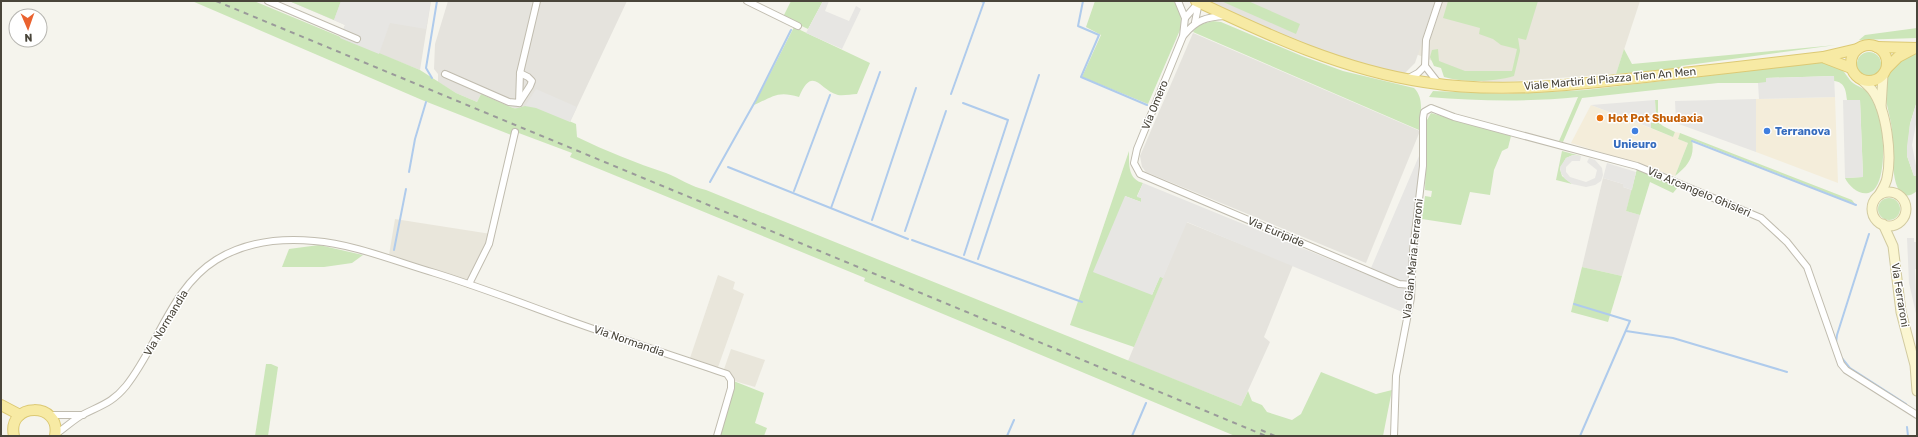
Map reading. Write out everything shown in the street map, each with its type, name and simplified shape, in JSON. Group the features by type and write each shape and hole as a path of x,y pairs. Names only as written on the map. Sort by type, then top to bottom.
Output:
{"main road":[{"name":"Viale Martiri di Piazza Tien An Men","path":"1198,2 1273,37 1335,61 1356,68 1439,84 1505,88 1582,84 1823,58 1858,49 1866,45 1877,47 1917,48"},
{"path":"1877,47 1885,54 1885,71 1881,106 1888,145 1887,179 1872,209 1876,218 1883,224 1893,246"},
{"name":"Viale Martiri di Piazza Tien An Men","path":"1823,58 1838,62 1851,68 1854,74 1861,79 1869,81 1875,80 1898,57 1917,48"},
{"path":"1851,68 1852,55 1858,49"},
{"path":"1861,79 1872,91 1881,106"},
{"path":"1883,224 1891,225 1898,223 1903,218 1906,210 1903,200 1887,179"},
{"path":"1880,195 1888,192 1897,194"},
{"path":"1893,246 1898,223"},
{"name":"Via Ferraroni","path":"1893,246 1901,312 1915,365 1917,392"},
{"path":"1,405 20,415"},
{"path":"14,436 14,426 20,415 25,412 38,410 49,415 56,427 55,435"}],"street":[{"path":"268,1 357,39"},
{"path":"519,102 520,73 537,1"},
{"path":"747,1 798,26"},
{"path":"1178,1 1186,18"},
{"path":"1439,1 1426,40 1425,66 1439,84"},
{"name":"Via Omero","path":"1140,174 1134,163 1137,149 1183,36 1186,18 1198,2"},
{"name":"Via Omero","path":"1183,36 1195,22 1198,2"},
{"path":"1195,22 1210,16 1226,16"},
{"path":"1407,79 1418,73 1425,66"},
{"path":"519,102 532,81 520,73"},
{"path":"445,74 509,102 519,102"},
{"name":"Via Gian Maria Ferraroni","path":"1394,436 1396,376 1410,311 1413,250 1423,166 1424,112 1431,108"},
{"name":"Via Arcangelo Ghisleri","path":"1431,108 1454,117 1637,166 1761,218 1787,242 1807,267 1841,364 1846,370 1917,415"},
{"path":"469,284 488,244 515,132"},
{"name":"Via Euripide","path":"1140,174 1399,284 1412,285"},
{"name":"Via Normandia","path":"55,435 83,415 106,404 125,388 149,352 175,304 200,271 217,260 246,247 266,242 291,240 317,241 372,254 469,284 568,320 727,374 731,380 731,388 717,436"},
{"path":"49,415 83,415"}],"shaded area":[{"path":"289,1 431,1 420,70 340,38 345,25"},
{"path":"341,1 431,1 426,29 390,23 379,54 340,38 345,25 334,20"},
{"path":"448,1 627,1 570,122 536,108 513,108 481,94 477,102 456,93 438,82 438,74 434,69 435,44"},
{"path":"823,1 829,1 825,11 849,21 856,6 861,9 842,49 806,33"},
{"path":"1207,1 1436,1 1415,63 1403,75 1360,64 1314,49"},
{"path":"1288,1 1640,1 1616,74 1486,83"},
{"path":"1193,33 1420,131 1366,263 1146,172 1142,167 1140,156"},
{"path":"1834,76 1835,97 1759,99 1758,83 1766,82 1766,78"},
{"path":"536,89 577,107 570,122 536,108 525,106"},
{"path":"1835,97 1838,183 1756,152 1756,99"},
{"path":"1756,99 1756,152 1676,123 1675,101"},
{"path":"1655,100 1656,123 1651,123 1651,128 1591,105"},
{"path":"1843,100 1860,100 1863,177 1845,178"},
{"path":"1917,101 1917,119 1912,145 1917,171 1917,175 1914,176 1907,156 1907,146 1910,124"},
{"path":"1591,105 1673,137 1675,132 1680,133 1678,139 1688,143 1675,176 1571,143"},
{"path":"1573,155 1581,156 1580,161 1572,161 1566,167 1566,172 1570,177 1586,182 1595,178 1597,170 1587,162 1589,158 1595,160 1602,168 1603,175 1601,181 1595,185 1586,187 1572,184 1565,179 1561,173 1560,167 1566,158"},
{"path":"1419,156 1421,161 1407,314 1187,222 1163,278 1160,277 1152,295 1093,272 1125,196 1141,202 1141,198 1137,197 1143,183 1368,275"},
{"path":"1607,163 1636,172 1632,190 1623,187 1623,184 1603,178"},
{"path":"1603,178 1623,184 1623,187 1632,190 1626,211 1640,215 1622,276 1582,267"},
{"path":"395,219 491,234 469,284 389,255"},
{"path":"1186,222 1293,265 1264,337 1270,342 1241,406 1128,361"},
{"path":"1907,238 1914,238 1914,242 1917,242 1917,269 1915,269 1917,318 1909,283"},
{"path":"718,275 735,282 733,289 744,294 717,370 689,361"},
{"path":"731,349 765,360 755,387 731,380 723,372"}],"green space":[{"path":"192,1 254,1 420,70 456,93 477,102 481,94 513,108 525,106 536,107 576,124 577,137 610,152 666,173 695,187 706,190 1241,406 1248,391 1252,401 1262,405 1267,412 1292,420 1301,414 1321,372 1376,394 1392,390 1383,436 1235,436 864,281 865,278 570,157 572,153 516,132 514,136 422,100"},
{"path":"289,1 341,1 334,20"},
{"path":"791,1 823,1 808,29 783,17"},
{"path":"1095,1 1173,1 1178,7 1181,18 1180,30 1148,104 1082,77 1101,35 1086,27"},
{"path":"1221,1 1248,1 1300,24 1296,34"},
{"path":"1448,1 1538,1 1526,40 1518,38 1520,51 1514,76 1488,81 1452,79 1444,77 1441,68 1434,66 1430,57 1432,50 1438,49 1439,61 1465,71 1512,71 1517,49 1501,45 1493,39 1479,34 1480,28 1443,18"},
{"path":"1213,21 1221,22 1302,56 1343,71 1414,88 1420,97 1421,102 1419,130 1193,32 1198,25"},
{"path":"794,27 870,63 857,94 838,95 813,81 808,82 799,97 780,94 754,105"},
{"path":"1917,28 1917,38 1859,40 1865,35"},
{"path":"1836,45 1681,66 1680,69 1616,74 1624,49 1632,64"},
{"path":"1869,52 1874,53 1880,59 1880,69 1874,75 1869,76 1864,75 1858,69 1857,64 1858,59 1864,53"},
{"path":"1913,54 1917,54 1917,101 1910,124 1907,156 1914,176 1917,175 1917,191 1908,195 1901,193 1894,173 1892,129 1886,102 1885,82 1891,68 1898,62"},
{"path":"1824,62 1839,68 1853,83 1869,93 1879,114 1883,141 1882,167 1880,179 1876,187 1868,193 1859,192 1847,182 1845,178 1863,177 1860,100 1847,100 1843,85 1834,81 1834,76 1766,78 1766,83 1718,83 1582,98 1563,142 1559,141 1578,97 1541,100 1504,100 1429,97 1433,91 1508,94 1585,90"},
{"path":"1655,100 1658,100 1658,122 1675,132 1673,137 1651,128 1651,123 1656,123"},
{"path":"1431,113 1511,136 1508,148 1502,151 1494,170 1490,195 1470,192 1461,225 1422,219 1425,196 1431,197 1432,191 1425,190 1427,120"},
{"path":"1680,133 1852,200 1855,204 1692,140 1693,146 1690,161 1684,169 1675,176 1688,143 1678,139"},
{"path":"1129,151 1130,171 1134,178 1143,183 1137,196 1141,198 1141,202 1125,196 1152,295 1160,276 1163,278 1134,347 1070,325"},
{"path":"1562,151 1581,156 1573,155 1566,158 1560,169 1562,176 1572,184 1556,180"},
{"path":"1637,169 1678,187 1673,193 1650,182 1640,215 1626,211"},
{"path":"1889,198 1897,201 1900,209 1897,217 1889,220 1881,217 1878,209 1881,201"},
{"path":"319,245 363,255 352,263 324,267 282,267 289,249"},
{"path":"1582,267 1622,276 1608,322 1571,312"},
{"path":"266,364 271,364 278,367 268,436 255,436"},
{"path":"731,380 764,393 755,423 767,428 764,436 717,436"}],"waterway":[{"path":"432,78 426,68 437,1"},
{"path":"951,94 984,2 981,1"},
{"path":"1083,1 1078,26 1099,35 1081,77 1147,105"},
{"path":"710,182 756,100 791,30"},
{"path":"831,208 880,72"},
{"path":"978,259 1039,75"},
{"path":"872,220 916,88"},
{"path":"794,191 830,95"},
{"path":"409,172 415,139 426,102"},
{"path":"963,103 1008,120 964,255"},
{"path":"905,231 946,111"},
{"path":"1692,141 1856,205"},
{"path":"728,167 908,239"},
{"path":"394,250 406,189"},
{"path":"1836,343 1837,335 1869,234"},
{"path":"912,240 1082,302"},
{"path":"1574,304 1630,321 1580,436"},
{"path":"1626,331 1673,338 1787,372"},
{"path":"1842,358 1850,368 1906,404"},
{"path":"1132,436 1146,403"},
{"path":"1007,436 1014,420"},
{"path":"1907,427 1908,436"}],"railway":[{"path":"216,1 1266,436"},
{"path":"1261,430 1275,436"}],"place":[{"name":"Hot Pot Shudaxia","path":"1600,118"},
{"name":"Unieuro","path":"1635,131"},
{"name":"Terranova","path":"1767,131"}]}
